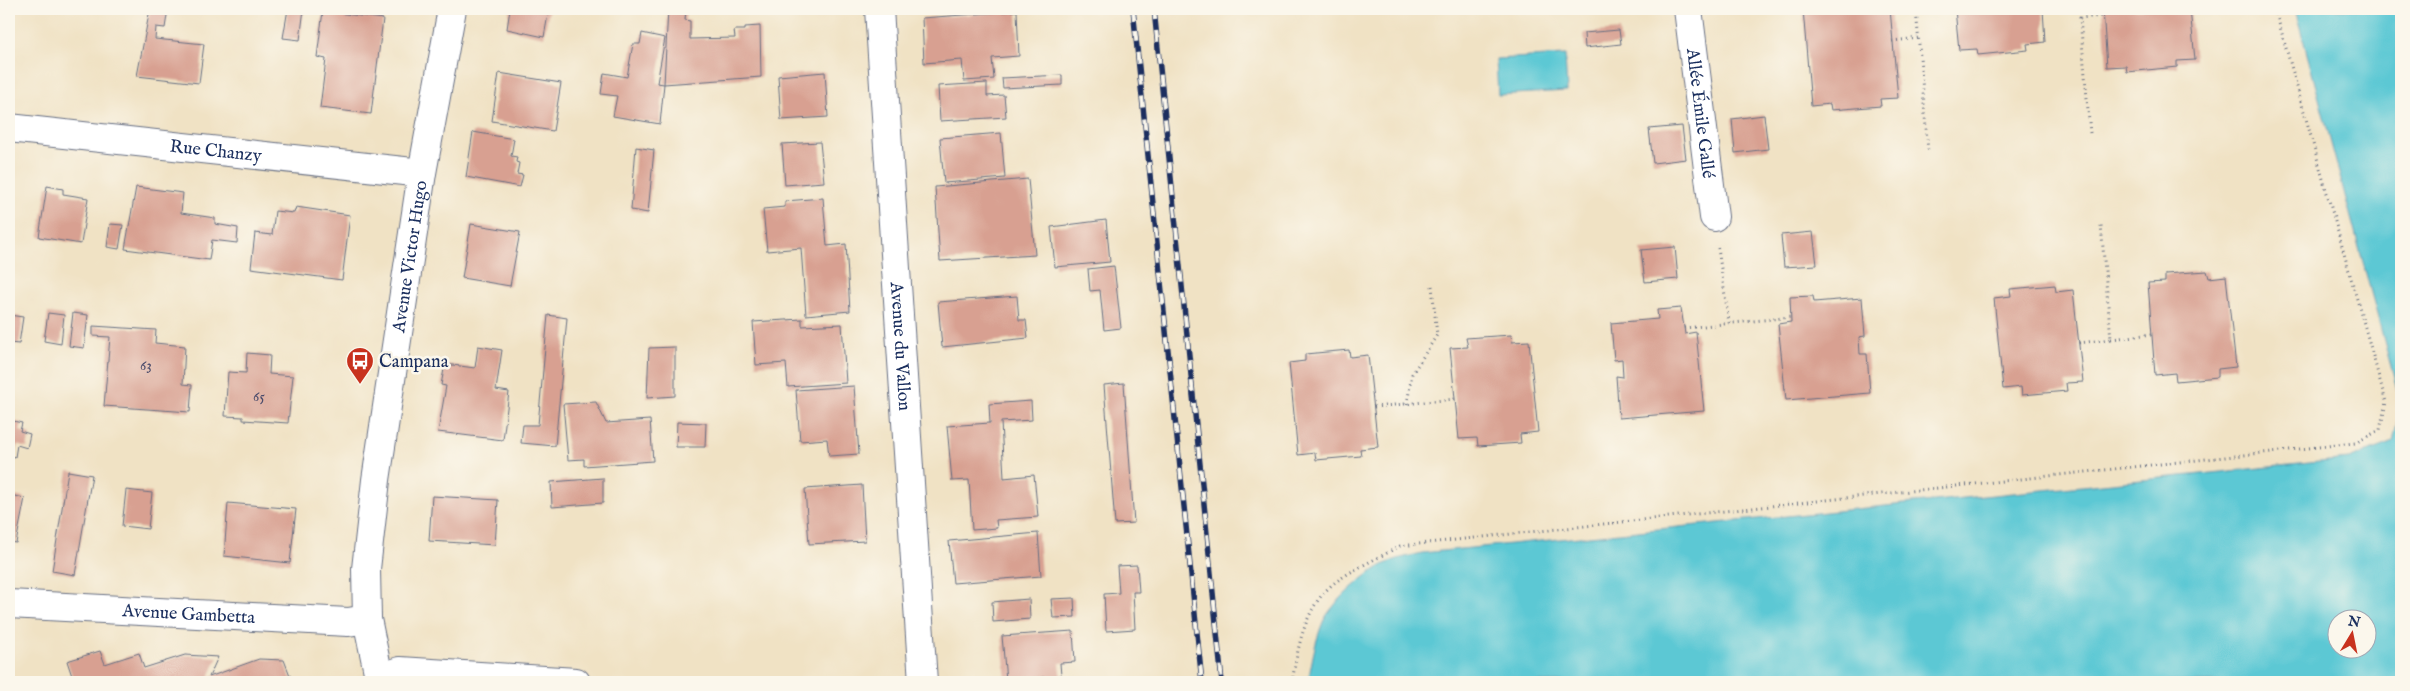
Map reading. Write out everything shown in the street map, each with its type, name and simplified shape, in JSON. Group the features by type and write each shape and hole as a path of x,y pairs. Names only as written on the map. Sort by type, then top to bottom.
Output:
{"street":[{"name":"Avenue Victor Hugo","path":"380,680 368,619 366,569 376,480 422,173 452,9"},
{"name":"Avenue du Vallon","path":"880,9 922,682"},
{"name":"Allée Émile Gallé","path":"1688,9 1714,218"},
{"name":"Rue Chanzy","path":"9,128 422,173"},
{"name":"Avenue Gambetta","path":"9,604 348,622 368,619"},
{"path":"380,680 400,671 576,682"}],"path":[{"path":"1916,9 1928,151"},
{"path":"1292,682 1298,647 1313,606 1333,584 1400,546 2355,444 2380,430 2386,402 2276,9"},
{"path":"2090,133 2080,18 2103,16"},
{"path":"1892,41 1919,38"},
{"path":"1714,218 1729,323"},
{"path":"2101,225 2111,339"},
{"path":"1407,404 1412,374 1437,335 1432,286"},
{"path":"1684,328 1792,316"},
{"path":"2078,343 2152,334"},
{"path":"1374,407 1455,399"}],"water":[{"path":"2295,9 2401,9 2401,404"},
{"path":"1565,55 1567,91 1498,95 1496,59"},
{"path":"2401,404 2401,682 1308,682 1320,629 1335,605 1363,578 1383,565 1399,558 1422,553 2349,459 2393,442"}],"building":[{"path":"150,9 168,9 165,28 156,27 155,39 204,44 199,83 137,76"},
{"path":"288,9 304,9 300,40 283,38"},
{"path":"510,9 549,9 544,37 507,29"},
{"path":"668,9 686,9 685,20 690,21 690,39 735,38 734,30 745,30 745,27 760,26 761,77 664,84"},
{"path":"767,9 800,9 800,10 767,12"},
{"path":"1803,9 1890,9 1898,98 1880,99 1881,106 1831,110 1830,104 1811,106"},
{"path":"1955,9 2043,9 2045,42 2027,44 2028,50 1978,55 1977,49 1959,50"},
{"path":"2103,9 2190,9 2195,60 2177,61 2177,67 2127,72 2126,66 2107,67"},
{"path":"323,11 383,19 371,114 320,108 326,59 317,57"},
{"path":"1017,11 1019,56 992,58 994,79 964,81 962,60 924,63 922,18"},
{"path":"1619,30 1621,44 1585,48 1584,33"},
{"path":"642,33 665,38 657,83 664,84 660,124 613,116 617,96 601,94 604,73 627,77 633,44 640,44"},
{"path":"825,72 828,117 781,120 778,76"},
{"path":"499,73 561,83 553,131 492,121"},
{"path":"1062,75 1062,85 1003,88 1002,78"},
{"path":"987,83 987,96 1004,95 1006,117 940,121 938,86"},
{"path":"1764,115 1768,149 1735,153 1732,119"},
{"path":"1682,126 1686,159 1653,163 1649,129"},
{"path":"473,132 514,139 511,156 517,157 516,162 519,163 517,174 523,175 520,187 466,177"},
{"path":"1001,133 1005,178 944,183 940,138"},
{"path":"820,142 824,182 785,185 782,144"},
{"path":"636,147 654,150 648,213 631,210"},
{"path":"1028,179 1035,255 940,261 935,187"},
{"path":"47,186 63,189 63,194 88,198 81,244 39,237"},
{"path":"136,187 183,193 181,213 215,218 215,224 238,228 237,243 212,240 209,260 125,249"},
{"path":"823,198 827,246 846,244 850,311 806,315 801,248 767,251 763,209 785,207 785,201"},
{"path":"296,207 350,215 342,280 251,268 255,233 272,235 275,211 294,213"},
{"path":"1106,220 1110,262 1055,267 1051,227"},
{"path":"110,224 123,225 119,249 107,247"},
{"path":"471,224 520,232 510,286 462,278"},
{"path":"1813,232 1817,265 1784,267 1781,235"},
{"path":"1675,247 1678,279 1645,282 1641,250"},
{"path":"1114,266 1121,328 1104,330 1100,290 1090,291 1088,269"},
{"path":"2207,271 2209,278 2226,276 2236,367 2218,369 2218,377 2176,381 2175,373 2155,375 2148,283 2165,282 2165,274"},
{"path":"2055,285 2056,292 2073,290 2083,382 2066,383 2067,391 2022,395 2021,387 2003,389 1994,298 2011,296 2010,289"},
{"path":"1017,296 1019,320 1026,320 1028,338 942,347 938,302"},
{"path":"1813,296 1814,302 1862,298 1865,336 1859,337 1860,354 1867,354 1870,393 1786,400 1778,324 1791,322 1790,297"},
{"path":"1681,308 1685,334 1696,332 1704,411 1619,418 1616,376 1623,377 1622,359 1614,360 1611,323 1658,319 1657,310"},
{"path":"48,313 64,315 61,344 44,341"},
{"path":"73,313 88,315 84,348 69,346"},
{"path":"9,315 23,317 19,344 9,343"},
{"path":"548,315 567,318 555,446 521,443 523,425 538,425"},
{"path":"802,319 802,326 842,324 846,383 788,387 786,363 756,365 753,322"},
{"path":"93,326 156,330 155,343 185,346 183,384 192,385 190,412 104,406 110,337 93,336"},
{"path":"1511,335 1512,342 1529,341 1538,432 1520,434 1521,443 1478,446 1477,438 1459,439 1450,348 1468,347 1466,338"},
{"path":"478,346 502,350 496,390 509,392 503,440 438,432 446,386 441,385 445,364 475,368"},
{"path":"675,347 675,396 647,398 649,348"},
{"path":"1349,350 1350,357 1368,355 1378,447 1360,449 1361,456 1316,460 1315,453 1298,455 1289,363 1305,361 1305,354"},
{"path":"247,353 270,355 269,374 293,376 288,423 243,420 243,417 225,416 228,372 246,373"},
{"path":"9,377 14,378 10,399 9,399"},
{"path":"1124,383 1134,523 1115,524 1104,385"},
{"path":"854,386 859,454 829,456 827,439 800,441 796,390"},
{"path":"1031,401 1032,420 1001,422 1004,478 1034,475 1038,517 996,520 997,528 972,530 969,480 952,481 947,426 990,423 989,404"},
{"path":"596,402 606,423 650,420 653,461 584,466 584,459 568,460 563,404"},
{"path":"9,420 22,423 20,431 30,434 27,448 17,445 15,457 9,455"},
{"path":"677,422 706,423 705,447 676,447"},
{"path":"68,471 92,475 75,575 52,571"},
{"path":"603,478 603,503 552,507 551,482"},
{"path":"862,485 865,541 809,544 805,489"},
{"path":"126,490 152,493 148,529 122,526"},
{"path":"9,495 25,498 16,543 9,542"},
{"path":"432,496 498,500 495,545 429,541"},
{"path":"228,503 296,509 290,563 224,556"},
{"path":"1038,533 1041,576 953,583 949,541"},
{"path":"1137,565 1139,592 1133,592 1135,629 1106,631 1104,594 1119,593 1117,566"},
{"path":"1074,598 1075,617 1053,618 1051,599"},
{"path":"1029,599 1030,619 993,622 992,602"},
{"path":"1073,631 1075,662 1060,663 1061,676 1006,680 1002,636"},
{"path":"100,651 105,664 139,653 144,668 185,655 218,657 209,677 259,659 284,660 291,678 303,682 74,682 67,661"}],"railway":[{"path":"1133,9 1202,682"},
{"path":"1154,9 1222,682"}],"place":[{"name":"Campana","path":"360,385"}]}
